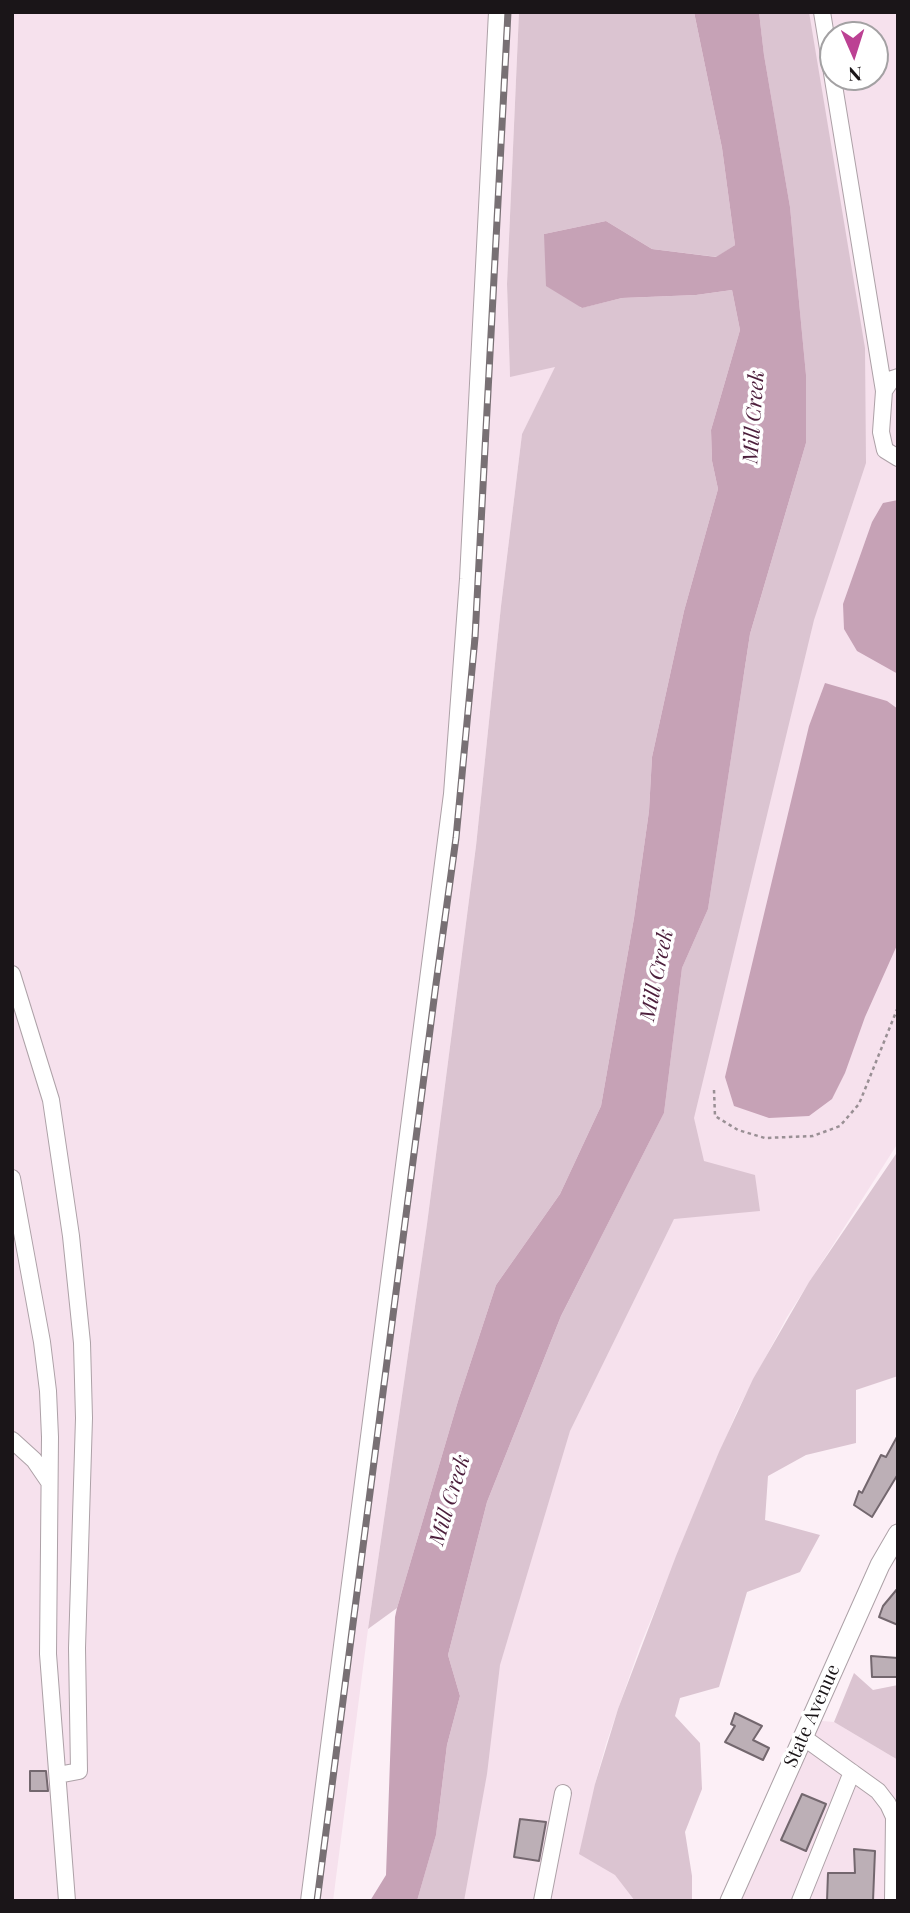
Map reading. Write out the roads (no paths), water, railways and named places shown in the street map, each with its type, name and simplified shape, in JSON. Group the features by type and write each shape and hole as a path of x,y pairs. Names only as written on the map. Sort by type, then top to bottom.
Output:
{"main road":[{"name":"State Avenue","path":"730,1901 880,1565 898,1534"}],"lane":[{"path":"309,1901 451,805 468,591 497,12"},
{"path":"822,12 884,391 881,432 885,450 898,458"},
{"path":"884,391 892,379 898,377"},
{"path":"12,974 51,1100 70,1224 82,1343 84,1418 77,1648 79,1771 58,1775"},
{"path":"12,1178 46,1367 49,1413 47,1633 67,1901"},
{"path":"12,1440 34,1460 49,1482"},
{"path":"803,1737 878,1791 888,1804 894,1817 893,1901"},
{"path":"800,1901 852,1772"},
{"path":"542,1901 563,1793"}],"water":[{"name":"Mill Creek","path":"694,12 759,12 790,207 806,375 806,443 750,634 708,909 682,968 664,1113 561,1316 487,1502 448,1655 460,1696 447,1745 436,1835 417,1901 370,1901 386,1875 397,1608 458,1401 496,1285 560,1194 601,1106 634,918 649,811 652,757 684,611 718,489 712,461 711,430 740,330 732,290 696,295 622,298 582,308 546,286 544,234 606,221 652,249 716,257 735,245 722,148"},
{"path":"898,500 898,674 857,651 844,629 843,604 872,522 883,503"},
{"path":"825,683 887,701 898,709 898,943 832,1099 809,1116 769,1118 734,1106 725,1077 809,726"}],"railway":[{"path":"317,1901 456,838 475,638 508,12"}]}
